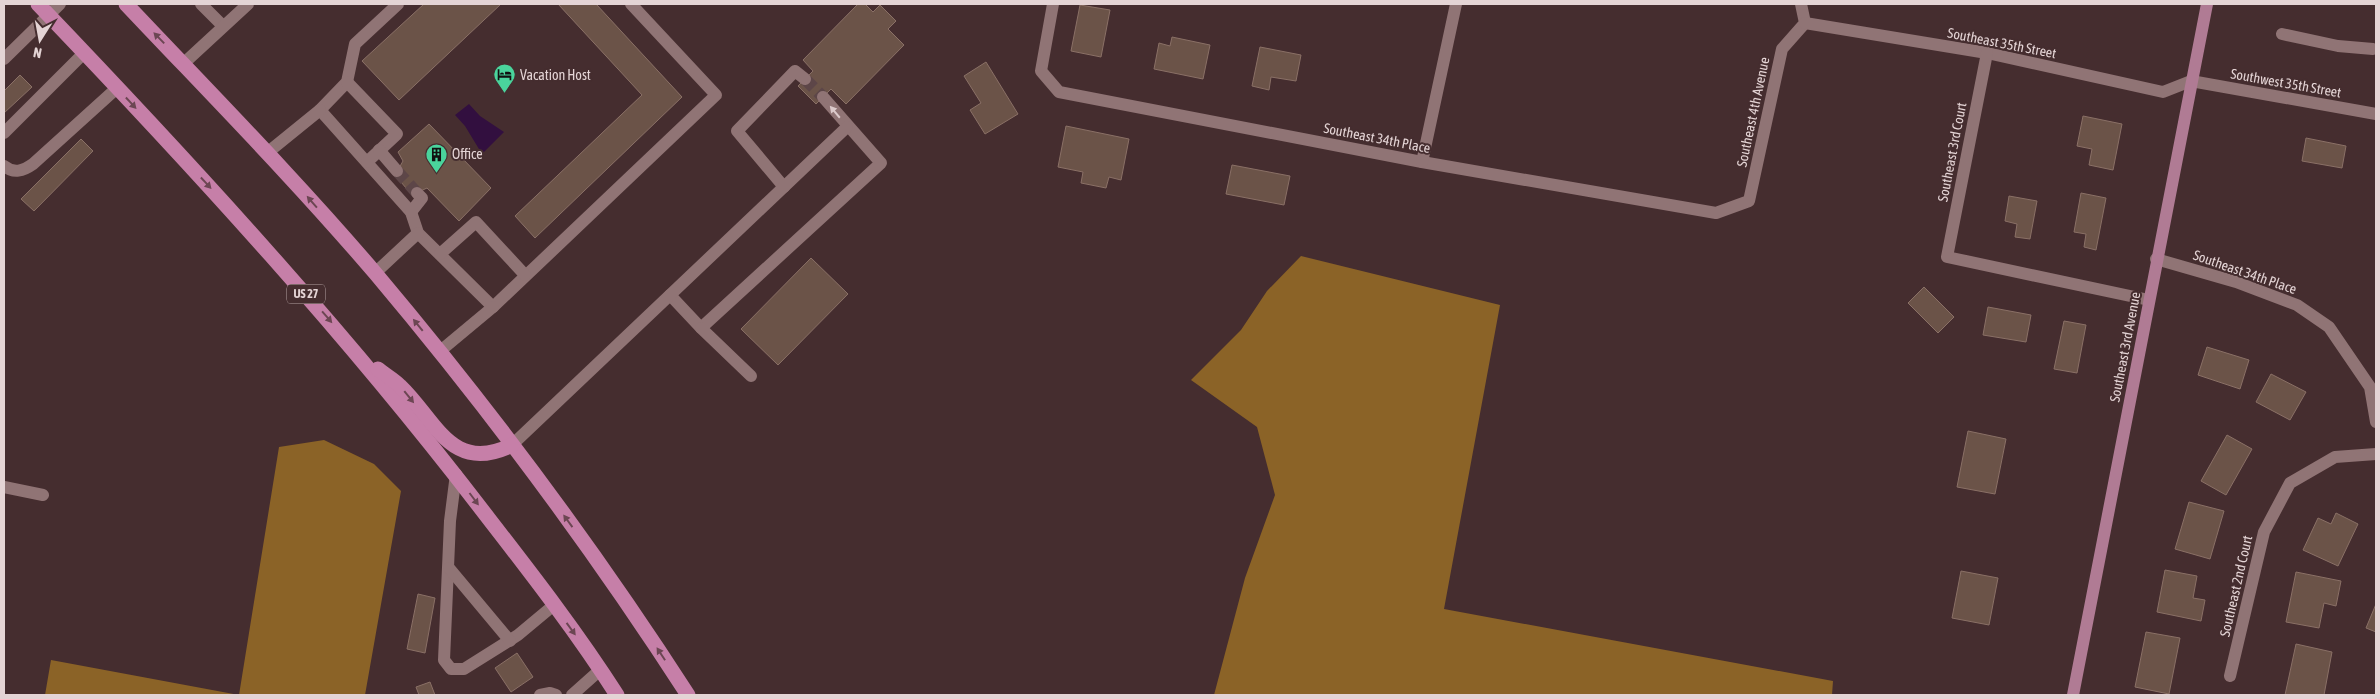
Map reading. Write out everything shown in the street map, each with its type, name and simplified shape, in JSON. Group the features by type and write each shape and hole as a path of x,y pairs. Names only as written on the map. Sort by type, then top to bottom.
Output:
{"highway":[{"name":"US 27","path":"38,4 256,237 358,355 456,474 554,605 617,695"},
{"path":"126,4 267,153 375,273 512,445 640,622 688,695"},
{"path":"358,355 400,386 437,432 460,450 479,455 497,452 512,445"}],"main road":[{"name":"Southeast 3rd Avenue","path":"2073,695 2207,4"}],"street":[{"path":"4,59 60,4"},
{"path":"202,4 223,26"},
{"path":"183,64 248,4"},
{"path":"267,153 320,110 347,82 354,44 398,4"},
{"path":"439,352 492,307 716,95 631,4"},
{"name":"Southeast 34th Place","path":"1053,4 1041,71 1060,92 1422,162 1716,213"},
{"path":"1422,162 1456,4"},
{"path":"1802,4 1805,23"},
{"name":"Southeast 35th Street","path":"1805,23 1987,53 2163,92 2191,81"},
{"name":"Southeast 4th Avenue","path":"1716,213 1749,201 1782,49 1805,23"},
{"path":"2282,34 2338,46 2375,51"},
{"path":"4,133 84,53"},
{"name":"Southeast 3rd Court","path":"1987,53 1947,257 2149,300"},
{"path":"784,187 737,130 800,75"},
{"name":"Southwest 35th Street","path":"2191,81 2376,114"},
{"path":"347,82 397,134 367,162"},
{"path":"4,166 10,171 23,171 117,88"},
{"path":"701,328 881,163 847,127 823,97"},
{"path":"320,110 411,212 418,233 492,307"},
{"path":"512,445 847,127"},
{"path":"379,150 398,170"},
{"path":"411,212 422,198 417,193"},
{"path":"440,254 476,222 525,275"},
{"path":"375,273 418,233"},
{"name":"Southeast 34th Place","path":"2156,260 2236,282 2297,305 2329,327 2370,387 2376,422"},
{"path":"670,295 751,376"},
{"name":"Southeast 2nd Court","path":"2230,676 2264,532 2290,483 2335,457 2376,454"},
{"path":"456,474 450,521 444,660 451,668 464,669 510,640 554,605"},
{"path":"4,487 43,495"},
{"path":"449,568 510,640"},
{"path":"572,695 600,670"},
{"path":"540,695 550,693 556,695"}],"shaded area":[{"path":"469,104 480,116 504,132 482,154 465,126 455,115"},
{"path":"1301,256 1500,305 1444,609 1833,681 1832,695 1214,695 1245,578 1275,495 1257,427 1191,380 1241,330 1267,291"},
{"path":"324,440 374,464 401,491 365,695 239,695 279,447"},
{"path":"51,660 239,695 45,695"}],"building":[{"path":"424,4 501,4 399,100 362,61"},
{"path":"558,4 596,4 682,97 535,238 515,216 642,95"},
{"path":"858,4 865,4 873,12 880,5 896,21 888,29 904,45 846,104 831,89 816,104 798,86 813,71 803,60"},
{"path":"1080,5 1110,10 1101,57 1071,51"},
{"path":"1172,37 1210,45 1203,79 1154,69 1159,43 1170,46"},
{"path":"1260,47 1301,55 1296,81 1271,77 1269,90 1252,86"},
{"path":"986,62 1018,114 985,134 970,110 981,103 964,76"},
{"path":"20,75 32,87 4,113 4,91"},
{"path":"2083,116 2122,124 2113,170 2089,165 2092,149 2077,146"},
{"name":"Office","path":"429,124 491,188 459,221 427,188 412,195 395,175 403,161 398,152"},
{"path":"1066,126 1129,139 1121,180 1109,177 1106,188 1081,183 1083,172 1058,167"},
{"path":"2306,138 2346,146 2342,168 2302,161"},
{"path":"81,139 93,151 34,211 21,199"},
{"path":"1232,165 1290,176 1284,205 1226,194"},
{"path":"2081,193 2106,198 2096,250 2084,247 2086,234 2074,232"},
{"path":"2009,196 2037,201 2030,239 2015,237 2017,224 2005,221"},
{"path":"811,258 848,294 778,365 741,329"},
{"path":"1924,287 1954,317 1938,333 1908,303"},
{"path":"1988,307 2031,315 2026,342 1983,335"},
{"path":"2064,321 2086,325 2077,373 2054,369"},
{"path":"2207,347 2249,360 2240,389 2198,375"},
{"path":"2271,374 2306,392 2290,420 2256,402"},
{"path":"1968,431 2006,439 1995,494 1957,487"},
{"path":"2227,435 2252,449 2226,495 2201,481"},
{"path":"2189,502 2224,511 2210,559 2175,549"},
{"path":"2336,513 2358,524 2338,566 2303,550 2318,518 2331,524"},
{"path":"2165,570 2197,576 2193,598 2205,600 2201,621 2157,612"},
{"path":"1961,571 1998,578 1989,625 1952,618"},
{"path":"2296,572 2341,581 2336,606 2324,603 2319,628 2286,622"},
{"path":"418,594 435,598 425,653 407,649"},
{"path":"2376,604 2376,632 2366,628"},
{"path":"2146,632 2180,638 2169,694 2135,687"},
{"path":"2296,644 2332,652 2324,695 2285,695"},
{"path":"517,653 533,677 511,692 495,668"},
{"path":"430,682 435,695 419,695 416,687"}],"tunnel":[{"path":"805,79 823,97"},
{"path":"397,171 417,193"}],"place":[{"name":"Vacation Host","path":"504,94"},
{"name":"Office","path":"436,173"}]}
